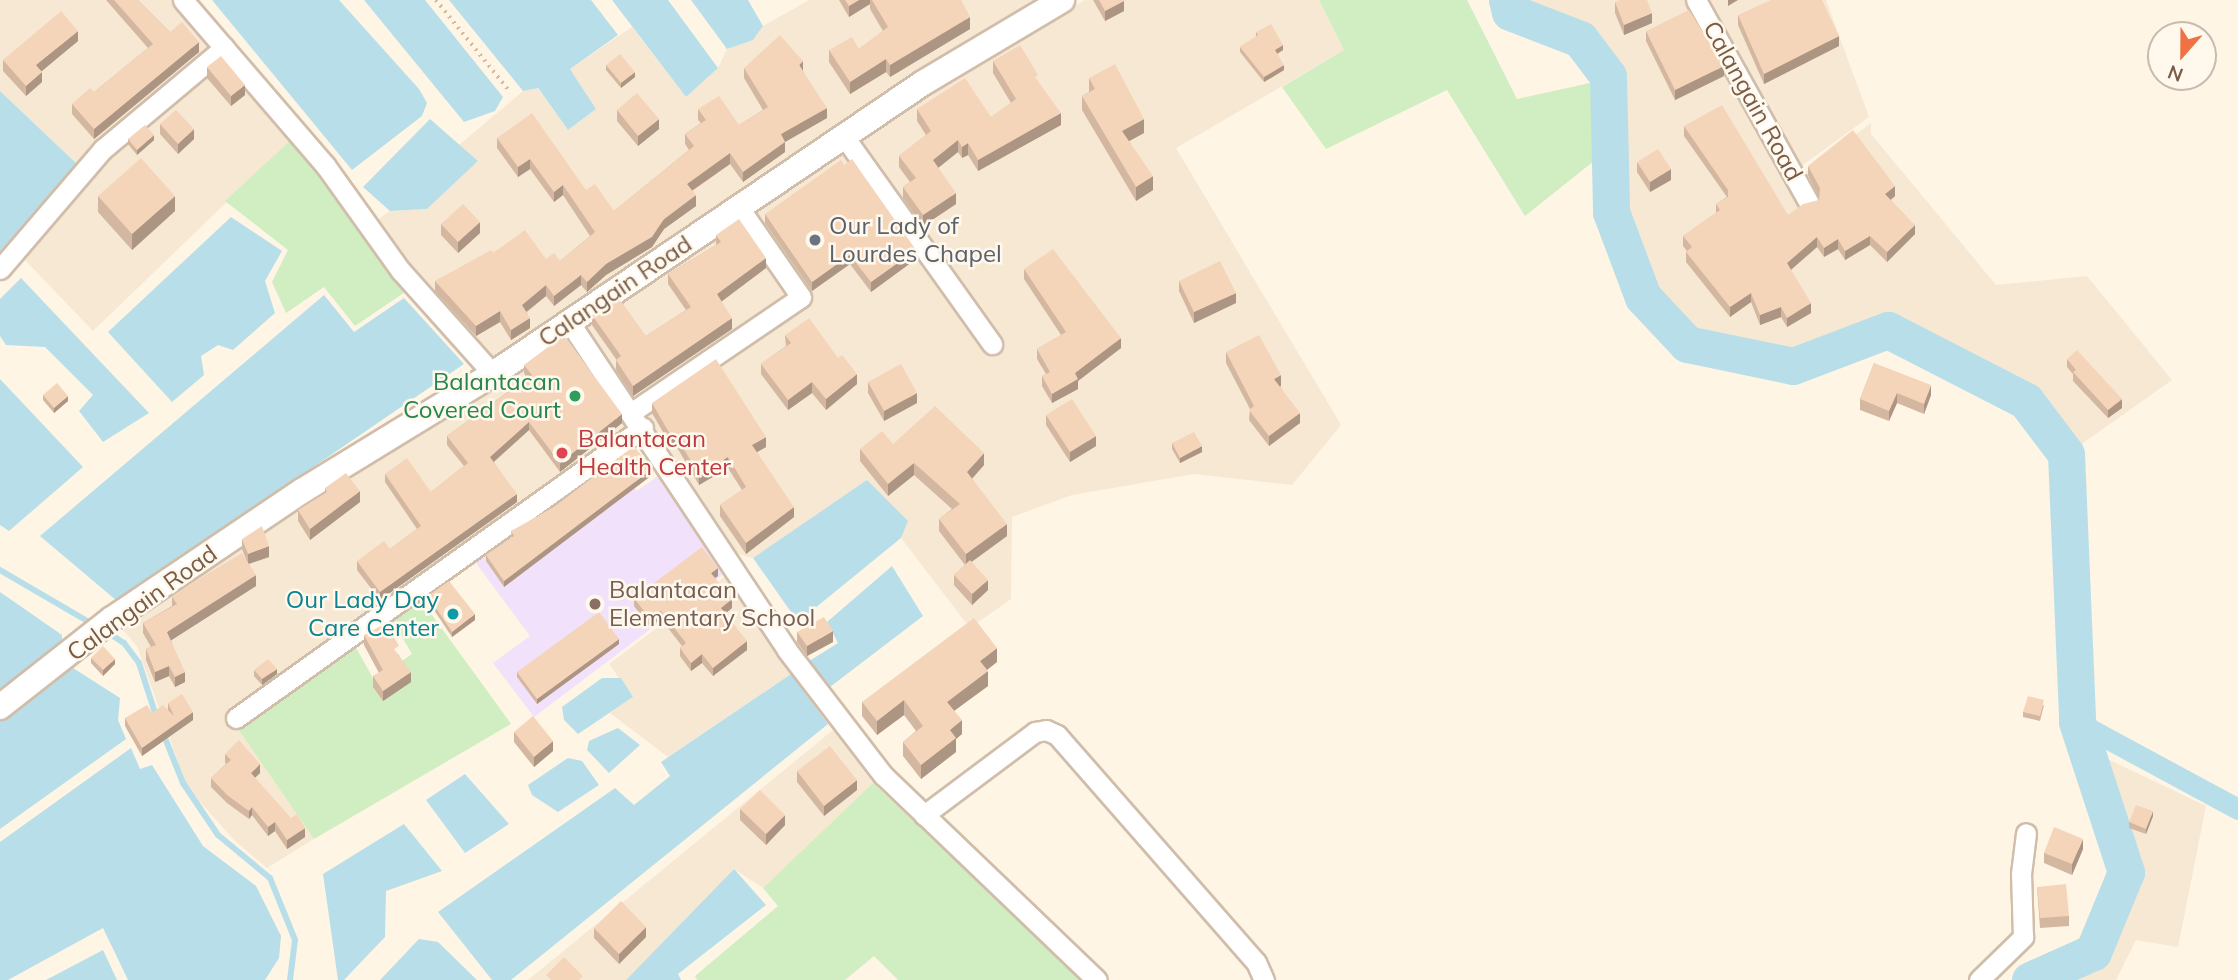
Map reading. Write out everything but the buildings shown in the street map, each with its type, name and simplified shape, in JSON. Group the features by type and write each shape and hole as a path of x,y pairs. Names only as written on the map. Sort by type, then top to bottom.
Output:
{"street":[{"path":"183,0 325,165 401,271 493,374"},
{"name":"Calangain Road","path":"0,707 112,619 302,491 493,374 843,135 1062,0"},
{"name":"Calangain Road","path":"1696,0 1810,203"},
{"path":"0,269 103,149 224,48"},
{"path":"843,135 992,344"},
{"path":"236,718 801,297 738,206"},
{"path":"570,323 637,420 787,650 883,775 1097,980"},
{"path":"924,815 1035,732 1046,730 1058,736 1256,962 1264,980"},
{"path":"1979,980 2023,937 2021,874 2026,833"}],"path":[{"path":"436,0 511,93"}],"shaded area":[{"path":"0,0 175,0 215,47 78,165 0,91"},
{"path":"809,0 1038,0 493,364 373,223 390,211 427,209 478,161 459,145 523,91 537,88 568,130 596,109 570,69 632,27 686,97 718,68 727,49 753,40 763,26"},
{"path":"1085,0 1319,0 1344,50 1176,148 1341,425 1292,485 1194,474 1072,495 1012,517 1011,599 970,628 901,538 907,521 867,481 753,558 738,554 582,324 923,96"},
{"path":"1518,0 1689,0 1790,184 1871,123 1871,134 1996,285 2087,276 2172,380 2076,448 2034,394 1893,319 1791,353 1694,334 1651,291 1621,212 1617,73 1588,36"},
{"path":"1701,0 1826,0 1869,117 1796,170"},
{"path":"223,56 291,140 93,331 25,260 112,153"},
{"path":"568,332 637,431 236,726 314,839 267,868 234,840 187,787 137,646 118,624"},
{"name":"Balantacan Elementary School","path":"614,462 637,491 661,474 726,572 534,717 493,663 530,636 473,559"},
{"path":"728,574 791,674 668,757 610,713 633,697 609,664"},
{"path":"833,730 873,783 763,888 734,869 626,980 528,980"},
{"path":"2097,754 2206,806 2178,947 2136,940 2116,980 2049,980 2098,955 2133,873"}],"green space":[{"path":"1319,0 1467,0 1517,99 1599,81 1599,157 1525,216 1447,90 1326,149 1282,87 1344,50"},
{"path":"291,140 408,290 355,326 324,287 286,313 272,282 288,250 225,201"},
{"path":"419,597 511,724 314,839 236,726 354,644 374,680 412,654 392,620"},
{"path":"873,783 1084,980 898,980 874,956 845,980 697,980 695,976 778,906 763,888"}],"water":[{"path":"212,0 339,0 419,89 427,103 422,116 352,170"},
{"path":"364,0 425,0 503,97 495,111 464,122"},
{"path":"449,0 591,0 618,35 570,69 596,109 568,130 538,88 523,91"},
{"path":"612,0 668,0 718,68 686,97"},
{"path":"691,0 748,0 763,26 753,40 727,49"},
{"path":"0,91 78,165 0,251"},
{"path":"430,119 478,161 427,209 390,211 363,187"},
{"path":"231,217 282,251 265,281 275,313 233,350 218,345 201,356 204,375 172,402 108,332"},
{"path":"21,278 149,413 103,442 79,411 93,395 45,347 6,345 0,336 0,299"},
{"path":"324,295 354,332 404,298 464,364 117,601 40,536"},
{"path":"0,379 83,467 9,531 0,525"},
{"path":"867,480 908,521 901,538 798,622 753,558"},
{"path":"892,566 923,616 826,690 806,663 838,643 827,622"},
{"path":"0,592 62,635 62,644 0,689"},
{"path":"70,666 120,698 118,720 126,739 0,829 0,718"},
{"path":"791,674 828,724 511,980 492,980 438,912 615,788 634,805 670,776 661,762"},
{"path":"602,678 621,678 633,697 578,734 564,720 562,707"},
{"path":"618,728 640,745 609,773 587,750 589,741"},
{"path":"131,748 140,769 152,765 203,846 256,886 281,936 279,958 265,980 128,980 103,928 8,980 0,980 0,842"},
{"path":"568,758 582,761 599,785 558,812 532,795 528,785"},
{"path":"465,774 509,824 465,853 426,800"},
{"path":"404,824 442,871 386,891 385,937 344,980 338,980 323,874"},
{"path":"734,869 766,905 678,974 681,980 626,980"},
{"path":"419,939 438,942 477,980 380,980"},
{"path":"103,950 117,980 46,980"}],"waterway":[{"path":"1507,0 1510,12 1580,39 1608,76 1611,212 1643,297 1687,344 1793,366 1888,330 2026,401 2066,454 2077,722 2126,872 2093,952 2030,980"},
{"path":"0,570 94,625"},
{"path":"107,632 124,643 139,663 156,716"},
{"path":"2077,722 2238,809"},
{"path":"163,733 183,783 218,835 270,878 295,940 290,980"}],"place":[{"name":"Our Lady of Lourdes Chapel","path":"815,240"},
{"name":"Balantacan Covered Court","path":"575,396"},
{"name":"Balantacan Health Center","path":"562,453"},
{"name":"Balantacan Elementary School","path":"595,604"},
{"name":"Our Lady Day Care Center","path":"453,614"}]}
